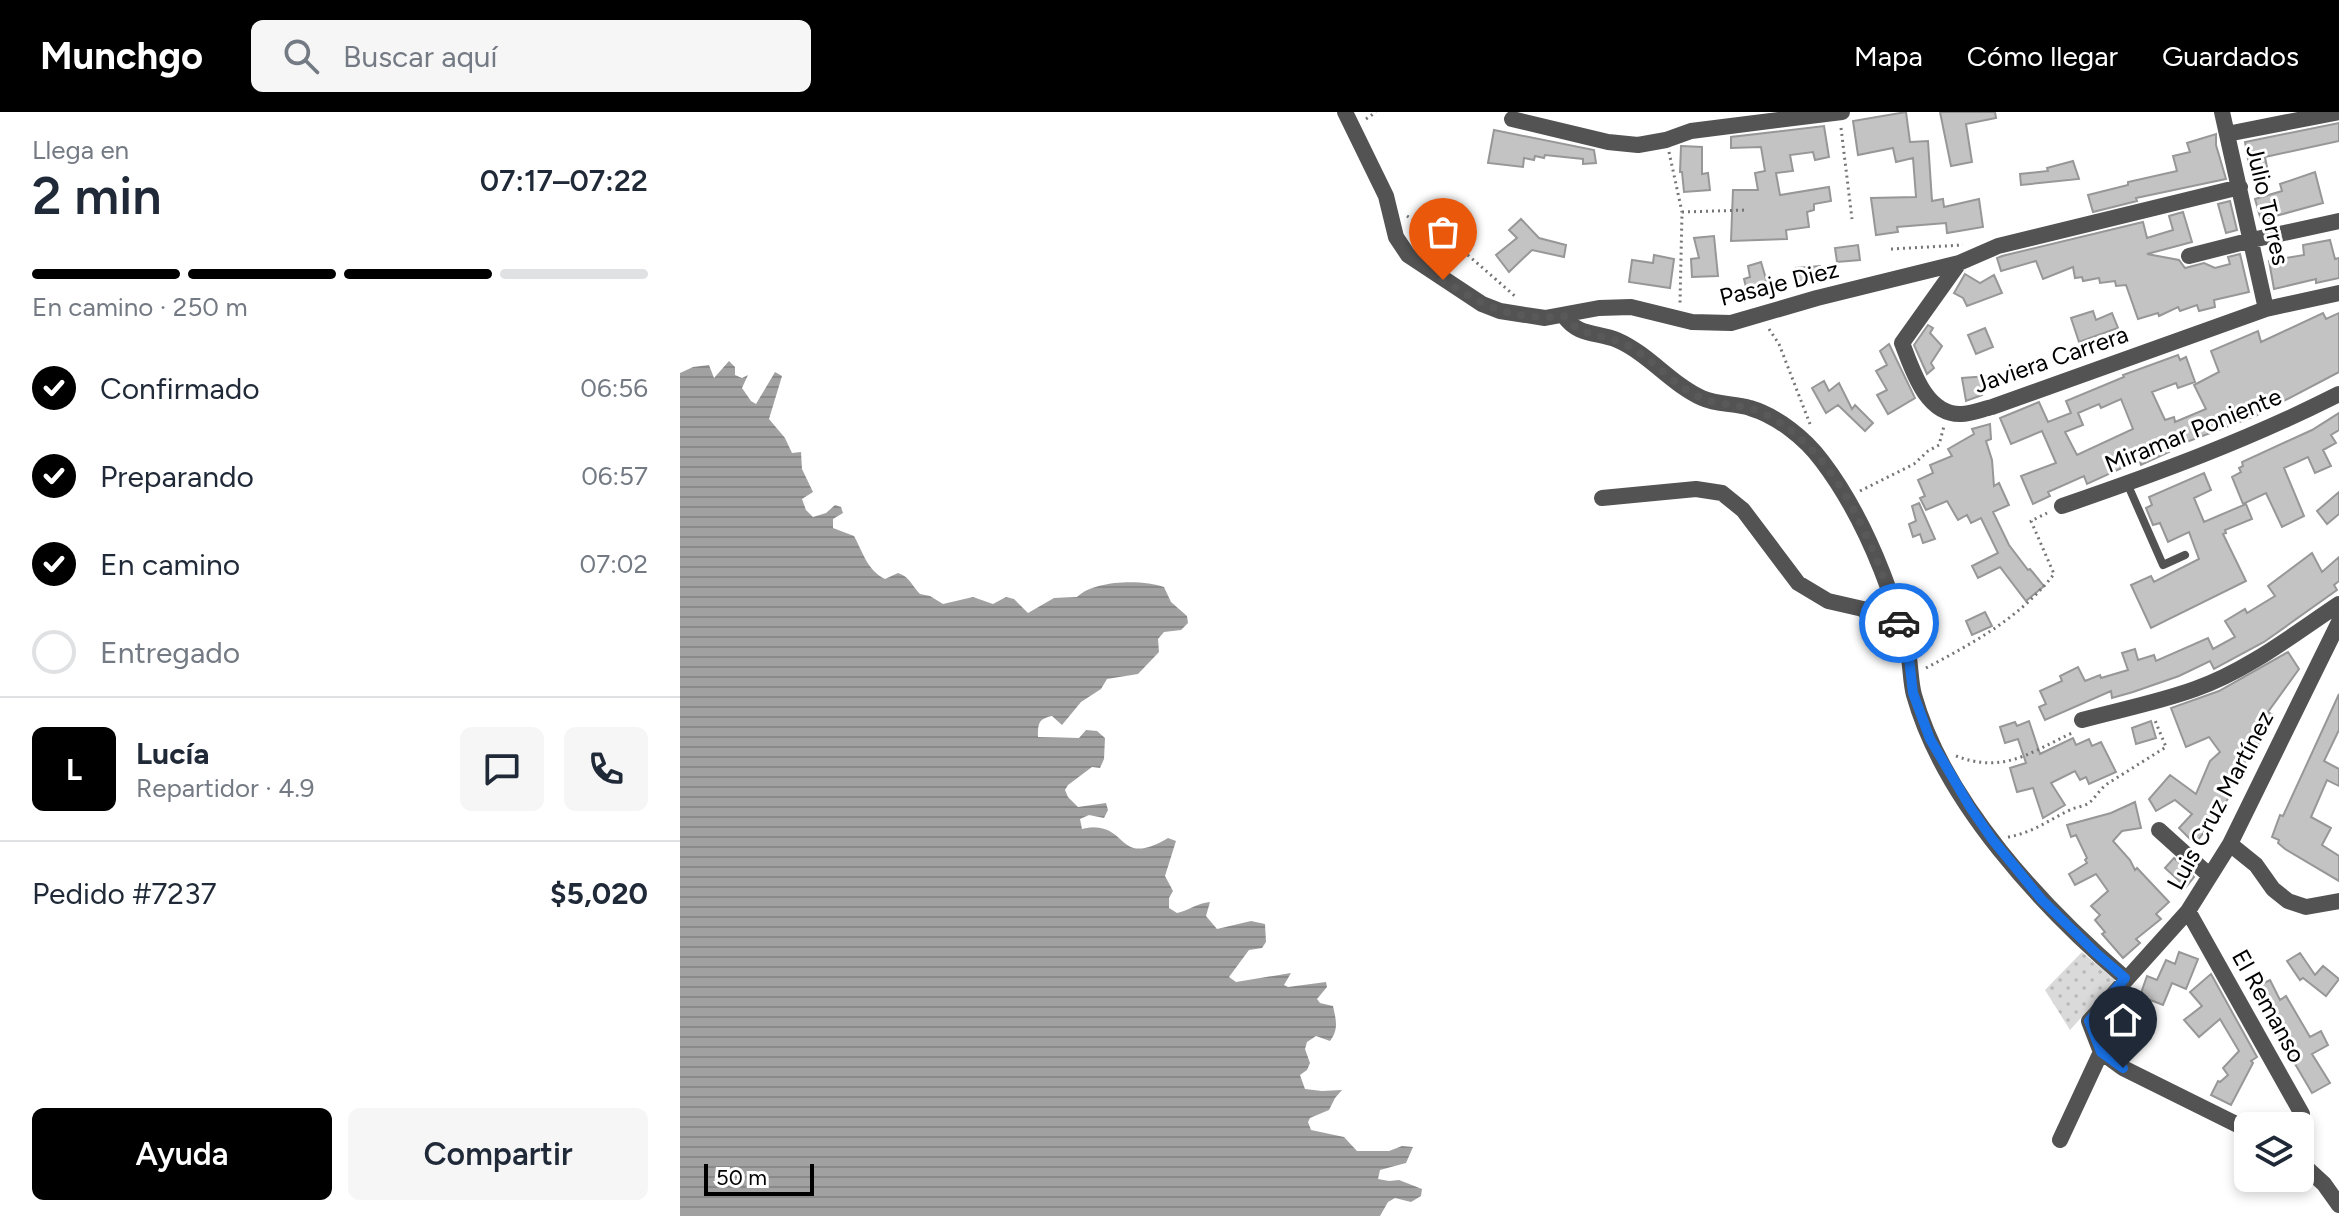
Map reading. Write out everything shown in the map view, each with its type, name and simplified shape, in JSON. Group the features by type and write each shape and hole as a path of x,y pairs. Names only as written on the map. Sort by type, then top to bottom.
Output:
{"street":[{"name":"Pasaje Diez","path":"1345,112 1386,196 1396,237 1408,255 1482,304 1518,316 1545,318 1599,308 1631,307 1717,325 1959,263"},
{"path":"1512,119 1623,145 1652,144 1744,119 1841,112"},
{"name":"Julio Torres","path":"2222,112 2266,309"},
{"path":"2227,134 2339,112"},
{"path":"1959,263 1998,246 2240,187"},
{"path":"2189,256 2339,221"},
{"name":"Javiera Carrera","path":"1959,263 1902,343 1918,383 1928,398 1947,411 1959,414 1992,407 2266,309 2339,293"},
{"path":"1564,316 1576,329 1628,345 1703,399 1749,407 1779,422 1814,451 1846,499 1879,562 1908,650 1913,693 1930,739 1956,785 1992,839 2042,900 2125,978"},
{"name":"Miramar Poniente","path":"2062,506 2273,427 2339,394"},
{"path":"1602,498 1696,489 1722,493 1743,510 1798,583 1828,601 1863,609 1887,637 1908,650"},
{"path":"2082,720 2214,681 2287,639 2339,604"},
{"name":"Luis Cruz Martínez","path":"2101,1052 2089,1021 2188,911 2210,876 2230,844 2339,622"},
{"path":"2159,830 2210,876"},
{"path":"2230,844 2256,865 2273,889 2288,901 2306,907 2339,901"},
{"name":"El Remanso","path":"2188,911 2301,1112"},
{"path":"2060,1140 2101,1052 2123,1068 2234,1123"},
{"path":"2314,1175 2339,1205"}],"lane":[{"path":"2127,483 2163,565 2185,555"}],"path":[{"path":"1841,112 1852,219"},
{"path":"1666,140 1682,212 1679,319"},
{"path":"1682,212 1748,210"},
{"path":"1405,215 1469,256 1523,303"},
{"path":"1891,249 1968,245"},
{"path":"1761,315 1779,344 1813,433"},
{"path":"1846,499 1914,464 1939,445 1947,411"},
{"path":"1915,673 1983,638 2018,612 2045,585 2054,574 2031,521 2062,506"},
{"path":"1992,839 2023,834 2090,802 2098,790 2166,747 2148,702"},
{"path":"1953,755 1980,763 2008,763 2073,732 2082,720"}],"shaded area":[{"path":"729,361 735,367 735,375 742,378 748,375 742,388 756,404 775,372 782,376 769,419 785,438 792,453 801,452 802,469 813,492 802,499 806,510 813,517 826,513 835,505 841,507 843,513 833,519 833,528 854,536 870,566 885,579 898,573 908,579 920,594 943,604 973,597 993,604 1006,597 1014,599 1028,613 1054,598 1077,597 1106,584 1131,582 1164,587 1171,602 1187,616 1188,623 1181,630 1164,632 1158,639 1159,652 1138,674 1107,679 1101,689 1081,702 1062,725 1052,716 1041,721 1038,737 1079,738 1086,730 1097,731 1105,738 1104,759 1100,768 1092,767 1065,790 1078,807 1106,803 1108,810 1104,818 1089,815 1080,819 1082,829 1108,830 1139,849 1168,838 1176,841 1165,876 1173,891 1169,908 1177,913 1210,902 1206,916 1217,929 1251,921 1265,924 1266,942 1262,948 1249,950 1229,977 1236,982 1291,973 1284,985 1288,987 1326,982 1327,987 1317,999 1320,1003 1333,1006 1335,1032 1330,1041 1316,1036 1307,1042 1305,1049 1310,1063 1300,1075 1305,1089 1342,1090 1329,1110 1310,1118 1311,1130 1344,1137 1357,1151 1413,1147 1406,1163 1380,1170 1378,1179 1399,1180 1422,1189 1421,1196 1411,1202 1395,1198 1388,1202 1380,1216 680,1216 680,373 709,365 714,378"},
{"path":"2082,952 2115,980 2070,1030 2045,990"}],"building":[{"path":"1906,112 1910,142 1928,141 1932,201 1943,199 1944,207 1979,199 1983,227 1947,233 1946,223 1897,227 1898,232 1876,235 1871,198 1916,197 1913,158 1896,162 1893,148 1858,155 1853,121"},
{"path":"1940,112 1995,112 1996,118 1966,124 1972,162 1951,166"},
{"path":"2339,123 2339,141 2265,157 2267,167 2250,170 2245,142"},
{"path":"1824,126 1829,157 1815,160 1813,152 1790,155 1793,171 1776,173 1780,195 1829,187 1831,201 1814,204 1814,210 1807,212 1809,227 1786,230 1787,239 1731,241 1733,190 1758,190 1755,173 1765,171 1761,147 1731,148 1731,137"},
{"path":"1494,130 1594,150 1596,163 1583,164 1583,159 1545,155 1544,158 1535,156 1534,160 1524,158 1523,167 1488,163"},
{"path":"2216,134 2226,179 2136,198 2137,201 2093,212 2088,195 2177,171 2173,156 2190,152 2187,143"},
{"path":"1681,146 1702,147 1702,174 1708,173 1710,190 1684,192 1680,172"},
{"path":"2073,161 2079,179 2021,185 2020,174 2048,171 2047,168"},
{"path":"2315,172 2323,203 2261,220 2255,199 2282,191 2280,184"},
{"path":"2230,201 2237,230 2226,233 2218,204"},
{"path":"2183,212 2192,242 2147,254 2179,260 2185,268 2204,263 2215,268 2230,264 2228,257 2240,254 2249,292 2214,300 2215,307 2199,311 2197,305 2180,311 2178,307 2159,316 2158,313 2138,319 2126,285 2116,286 2115,281 2100,283 2099,278 2083,281 2082,277 2075,278 2073,267 2043,279 2036,261 2001,271 1997,258 2143,222 2147,238 2173,230 2169,216"},
{"path":"1521,219 1539,238 1566,245 1564,257 1532,250 1509,272 1496,255 1517,238 1509,230"},
{"path":"1714,236 1718,276 1692,277 1691,259 1699,258 1694,238"},
{"path":"2330,240 2335,259 2339,258 2339,278 2316,283 2316,279 2274,289 2269,261 2304,255 2303,245"},
{"path":"1858,245 1860,260 1837,262 1835,248"},
{"path":"1654,255 1674,259 1670,288 1629,282 1632,260 1653,263"},
{"path":"1761,262 1769,289 1748,295 1744,279 1750,277 1748,266"},
{"path":"1820,266 1822,282 1798,284 1796,268"},
{"path":"1965,274 1980,283 1994,275 2002,293 1967,306 1963,298 1954,293"},
{"path":"2093,311 2096,320 2112,313 2118,328 2079,342 2071,318"},
{"path":"2323,313 2326,319 2339,313 2339,372 2255,416 2168,449 2169,452 2141,465 2139,460 2087,484 2084,476 2048,492 2050,496 2033,504 2021,476 2056,463 2042,431 2011,444 2000,418 2039,402 2048,422 2071,413 2066,401 2178,355 2180,360 2186,357 2195,382 2178,388 2176,383 2152,392 2165,420 2174,417 2175,422 2206,409 2194,385 2219,372 2211,351 2258,331 2261,342","holes":["2121,399 2133,429 2077,455 2065,432 2083,425 2078,413"]},
{"path":"1928,325 1933,328 1930,333 1942,346 1931,363 1934,368 1927,374 1914,345"},
{"path":"1985,328 1993,347 1976,354 1968,335"},
{"path":"1889,344 1915,398 1888,414 1877,395 1887,390 1876,371 1887,365 1880,351"},
{"path":"1988,376 1988,389 1981,390 1982,395 1966,401 1962,378"},
{"path":"1824,381 1829,391 1839,383 1852,409 1855,405 1873,423 1865,431 1838,405 1826,413 1812,388"},
{"path":"2339,413 2339,430 2331,435 2336,443 2323,450 2331,466 2315,473 2308,457 2284,468 2304,516 2282,527 2266,493 2243,504 2232,477 2241,472 2242,462 2312,430"},
{"path":"1990,424 1991,439 1986,441 1992,460 1994,486 1999,483 2009,505 1993,512 2009,545 2044,586 2026,601 2000,567 1978,578 1972,566 1998,553 1981,518 1971,523 1967,515 1958,520 1947,501 1926,510 1920,498 1925,496 1918,480 1933,473 1930,465 1952,456 1948,449 1974,434 1972,429"},
{"path":"2204,473 2211,490 2194,498 2204,522 2246,504 2252,519 2225,530 2223,534 2246,581 2151,628 2131,585 2151,576 2154,582 2199,559 2189,532 2168,542 2160,523 2153,525 2146,508 2152,505 2149,497"},
{"path":"2339,492 2339,514 2327,524 2317,511"},
{"path":"1919,503 1935,539 1923,543 1920,534 1913,537 1909,524 1916,521 1912,506"},
{"path":"2312,553 2322,572 2339,557 2339,581 2334,585 2337,590 2264,642 2214,669 2210,661 2133,692 2112,698 2111,691 2045,720 2039,707 2046,704 2040,691 2062,681 2060,676 2078,667 2085,681 2100,675 2101,678 2128,670 2122,653 2135,649 2138,660 2154,655 2156,661 2208,638 2213,649 2235,637 2225,621 2245,609 2247,613 2275,596 2268,586"},
{"path":"1985,612 1992,626 1972,635 1966,621"},
{"path":"2288,652 2299,669 2268,712 2273,715 2256,750 2233,775 2238,780 2226,793 2230,795 2223,807 2195,844 2179,828 2192,814 2175,800 2156,811 2149,799 2170,775 2196,794 2210,761 2220,752 2209,737 2186,747 2171,708 2219,691"},
{"path":"2339,694 2339,730 2324,761 2339,769 2339,786 2327,780 2311,817 2331,828 2322,845 2339,856 2339,881 2285,849 2278,843 2279,840 2272,837"},
{"path":"2029,721 2040,754 2073,738 2076,745 2089,739 2092,746 2101,742 2116,772 2089,784 2086,777 2080,780 2075,771 2051,783 2065,805 2043,818 2033,788 2017,792 2010,768 2026,763 2018,739 2005,743 2000,727 2015,722 2017,726"},
{"path":"2151,721 2156,738 2136,744 2132,728"},
{"path":"2135,802 2141,828 2122,831 2113,841 2135,870 2137,868 2169,902 2156,914 2161,919 2136,939 2140,943 2123,958 2102,934 2105,932 2095,920 2100,915 2091,906 2108,891 2096,874 2075,885 2069,874 2087,863 2087,858 2076,835 2071,837 2067,825 2111,813"},
{"path":"2174,858 2194,877 2186,887 2165,868"},
{"path":"2179,952 2198,959 2186,989 2172,983 2163,1005 2140,996 2147,976 2157,980 2166,960 2175,964"},
{"path":"2300,953 2315,975 2323,966 2339,979 2326,996 2303,978 2300,980 2287,961"},
{"path":"2211,974 2257,1057 2251,1061 2253,1063 2231,1105 2211,1095 2218,1081 2228,1075 2223,1068 2239,1051 2220,1019 2199,1037 2184,1020 2202,1006 2190,992"},
{"path":"2270,980 2280,1000 2286,996 2310,1037 2321,1031 2328,1045 2312,1054 2330,1083 2312,1093 2270,1021 2256,987"},
{"path":"2128,995 2148,1015 2137,1041 2109,1030 2117,1010 2121,1012"}],"way so far":[{"path":"1443,280 1482,304 1500,311 1518,316 1564,316 1582,332 1606,336 1628,345 1703,399 1749,407 1793,432 1823,462 1846,499 1879,562 1899,623"}],"route":[{"path":"1899,623 1908,650 1913,693 1930,739 1970,807 2042,900 2125,978 2089,1021 2101,1052 2123,1068"}]}
